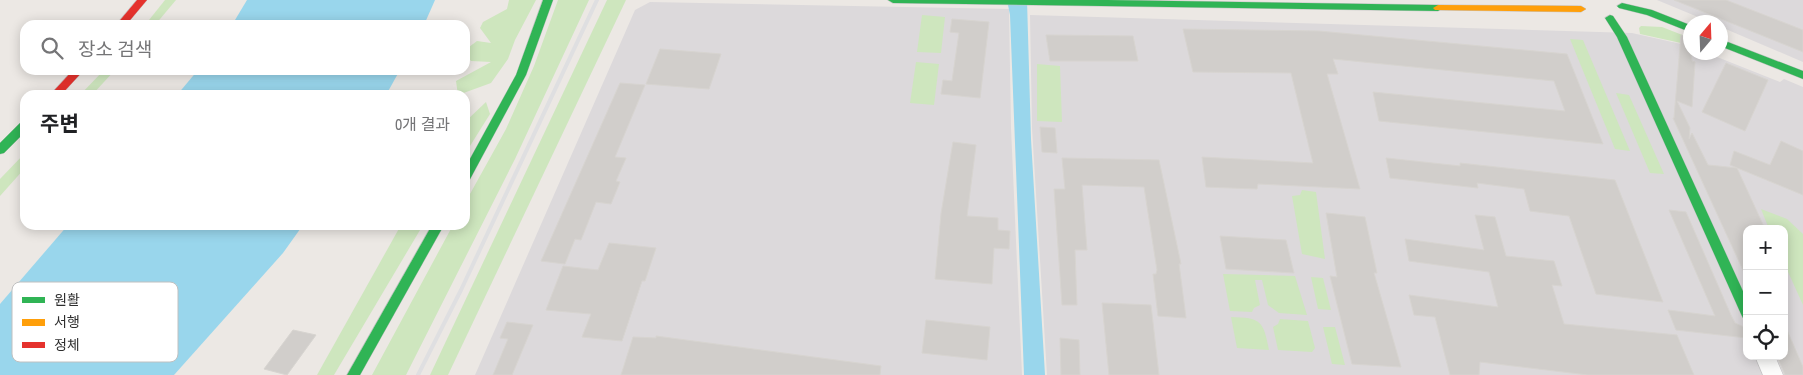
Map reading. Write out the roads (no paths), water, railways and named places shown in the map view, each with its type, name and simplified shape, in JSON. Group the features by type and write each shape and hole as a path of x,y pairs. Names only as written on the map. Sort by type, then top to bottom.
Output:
{"street":[{"path":"125,20 142,0"},
{"path":"470,169 521,75 548,0"},
{"path":"893,0 1521,10 1578,4 1595,16 1610,18 1620,14 1620,3 1649,12 1683,26"},
{"path":"1610,18 1626,46 1743,305"},
{"path":"1728,45 1803,75"},
{"path":"59,90 74,75"},
{"path":"0,150 20,130"},
{"path":"353,375 435,230"},
{"path":"1767,360 1773,375"}],"water":[{"path":"247,0 435,0 426,20 235,20"},
{"path":"1007,0 1027,0 1031,139 1045,375 1024,375 1010,15"},
{"path":"194,75 397,75 389,90 181,90"},
{"path":"64,230 299,230 283,253 174,375 0,375 0,304 12,290 12,362 178,362 178,282 19,282"}],"railway":[{"path":"418,375 461,290 597,0"}]}
